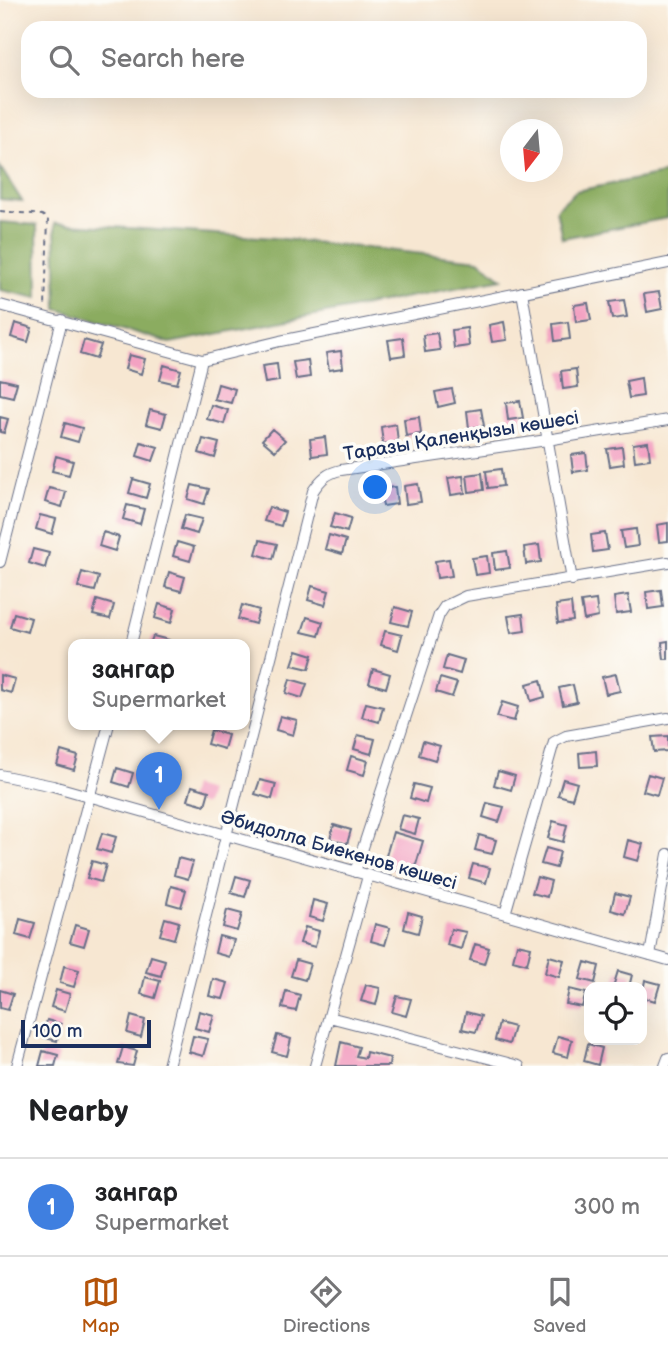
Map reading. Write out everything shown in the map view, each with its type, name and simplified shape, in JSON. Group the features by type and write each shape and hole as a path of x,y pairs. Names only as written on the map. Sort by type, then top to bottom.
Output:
{"street":[{"path":"0,305 202,360 280,341 668,263"},
{"path":"522,292 572,580"},
{"path":"0,562 62,320"},
{"path":"132,639 202,360"},
{"name":"Таразы Қаленқызы көшесі","path":"168,1066 313,491 318,482 331,472 341,470 668,420"},
{"path":"355,872 439,615 445,606 466,596 668,562"},
{"path":"505,914 554,742 566,736 668,718"},
{"path":"17,1066 107,730"},
{"name":"Әбидолла Биекенов көшесі","path":"0,775 89,796 668,960"},
{"path":"650,955 668,854"},
{"path":"315,1066 368,876"},
{"path":"329,1017 519,1066"},
{"path":"665,1066 668,1058"}],"path":[{"path":"0,211 42,215 48,219 45,316"}],"green space":[{"path":"0,167 22,201 0,199"},
{"path":"668,173 668,218 562,238 556,209 576,191"},
{"path":"0,222 37,225 38,298 0,290"},
{"path":"55,223 274,238 479,260 502,279 170,343 57,309"}],"building":[{"path":"659,292 662,309 647,312 644,294"},
{"path":"624,300 627,317 612,319 609,302"},
{"path":"588,303 591,320 576,322 574,305"},
{"path":"504,322 507,340 492,342 489,325"},
{"path":"568,322 570,339 555,341 553,324"},
{"path":"15,323 32,328 28,342 11,337"},
{"path":"467,328 469,346 454,348 452,330"},
{"path":"437,333 440,350 425,352 423,335"},
{"path":"403,338 405,355 391,357 388,340"},
{"path":"84,340 101,345 96,359 80,354"},
{"path":"341,351 343,368 329,370 326,353"},
{"path":"129,355 145,359 141,374 125,369"},
{"path":"308,360 310,377 296,379 293,362"},
{"path":"277,364 279,381 265,383 262,366"},
{"path":"164,365 181,370 177,384 160,380"},
{"path":"576,369 578,387 563,389 561,371"},
{"path":"641,378 643,396 629,398 626,381"},
{"path":"0,379 17,383 13,397 0,394"},
{"path":"218,384 235,389 231,403 214,399"},
{"path":"452,389 455,403 438,407 435,392"},
{"path":"520,401 523,418 508,420 506,403"},
{"path":"211,405 228,410 224,424 207,419"},
{"path":"481,409 484,426 469,428 467,411"},
{"path":"150,410 166,414 162,428 146,424"},
{"path":"0,417 8,419 4,433 0,432"},
{"path":"419,417 421,434 406,436 404,419"},
{"path":"65,423 82,428 78,442 61,437"},
{"path":"396,424 398,442 383,444 381,427"},
{"path":"272,429 285,440 275,451 262,440"},
{"path":"325,437 327,454 312,456 310,439"},
{"path":"203,439 219,443 215,458 199,453"},
{"path":"141,442 158,447 153,461 137,456"},
{"path":"648,442 650,459 635,461 633,444"},
{"path":"622,447 624,464 610,466 607,449"},
{"path":"586,453 588,470 573,472 571,455"},
{"path":"56,456 73,461 69,475 52,471"},
{"path":"501,469 503,486 488,488 486,471"},
{"path":"482,473 484,490 469,492 467,475"},
{"path":"463,476 465,493 451,495 448,478"},
{"path":"133,479 150,484 146,498 129,493"},
{"path":"418,484 421,502 406,504 404,486"},
{"path":"192,485 209,489 204,504 188,499"},
{"path":"395,487 397,504 383,506 380,489"},
{"path":"49,488 66,492 62,507 45,502"},
{"path":"127,505 144,509 140,524 123,519"},
{"path":"269,507 285,512 281,526 264,521"},
{"path":"335,513 351,518 347,532 330,527"},
{"path":"40,515 56,519 52,534 36,529"},
{"path":"185,515 202,519 197,534 181,529"},
{"path":"668,523 668,541 659,542 657,525"},
{"path":"636,529 638,546 624,548 621,531"},
{"path":"103,532 119,537 115,551 99,546"},
{"path":"605,533 608,550 593,552 591,535"},
{"path":"329,535 346,540 342,554 325,549"},
{"path":"260,540 277,544 273,559 256,554"},
{"path":"177,542 194,547 190,561 173,556"},
{"path":"539,545 541,562 526,564 524,547"},
{"path":"33,549 49,553 45,568 29,563"},
{"path":"507,551 510,568 495,570 493,553"},
{"path":"487,556 489,573 475,575 472,558"},
{"path":"449,559 452,576 437,578 435,561"},
{"path":"82,572 99,577 95,591 78,587"},
{"path":"169,572 185,577 181,591 165,587"},
{"path":"312,586 329,591 325,605 308,600"},
{"path":"661,590 663,607 648,609 646,592"},
{"path":"628,595 631,612 616,614 614,597"},
{"path":"97,600 114,605 110,619 93,615"},
{"path":"596,600 598,617 584,620 581,602"},
{"path":"571,603 573,621 558,623 556,605"},
{"path":"159,604 175,609 171,623 155,618"},
{"path":"242,605 259,610 255,624 238,619"},
{"path":"395,607 412,612 408,626 391,622"},
{"path":"14,613 31,618 27,632 10,627"},
{"path":"523,614 525,631 511,633 508,616"},
{"path":"307,617 323,622 319,636 302,632"},
{"path":"385,631 402,635 398,650 381,645"},
{"path":"668,641 668,659 664,659 662,642"},
{"path":"297,650 313,655 309,669 292,665"},
{"path":"447,655 464,660 460,674 443,669"},
{"path":"373,669 390,674 386,688 369,683"},
{"path":"616,674 620,691 606,694 602,677"},
{"path":"0,675 15,679 11,693 0,690"},
{"path":"440,678 457,683 452,697 436,692"},
{"path":"290,679 307,684 302,698 286,693"},
{"path":"541,680 545,697 531,701 527,684"},
{"path":"573,685 577,702 563,705 559,688"},
{"path":"502,702 518,707 514,721 497,717"},
{"path":"366,703 383,707 379,722 362,717"},
{"path":"280,716 297,720 293,735 276,730"},
{"path":"211,730 228,735 224,749 207,744"},
{"path":"358,735 375,739 371,754 354,749"},
{"path":"668,736 668,751 654,752 652,737"},
{"path":"423,741 440,746 435,760 419,755"},
{"path":"61,751 78,756 74,770 57,765"},
{"path":"596,751 597,766 580,767 579,753"},
{"path":"351,756 368,761 364,775 347,770"},
{"path":"117,768 133,773 129,787 113,782"},
{"path":"498,771 515,776 511,790 494,785"},
{"path":"648,774 662,778 657,795 643,791"},
{"path":"563,779 577,783 572,799 558,795"},
{"path":"260,780 276,784 272,799 255,794"},
{"path":"414,784 430,788 426,803 410,798"},
{"path":"192,786 209,791 205,805 188,800"},
{"path":"487,803 504,807 499,822 483,817"},
{"path":"402,815 419,819 415,834 398,829"},
{"path":"553,821 567,825 563,842 548,838"},
{"path":"334,825 351,830 347,844 330,839"},
{"path":"393,832 423,841 413,875 383,866"},
{"path":"102,833 116,837 111,853 97,849"},
{"path":"479,835 496,840 492,854 475,850"},
{"path":"628,840 643,844 638,861 624,857"},
{"path":"546,848 560,852 556,868 541,864"},
{"path":"178,858 193,862 188,879 174,875"},
{"path":"92,861 106,865 101,882 87,878"},
{"path":"473,864 490,868 486,883 469,878"},
{"path":"236,876 250,880 245,897 231,893"},
{"path":"537,877 551,881 547,897 532,893"},
{"path":"171,886 186,890 181,907 167,903"},
{"path":"615,893 630,897 625,914 611,910"},
{"path":"313,900 328,904 323,921 309,917"},
{"path":"227,910 242,914 237,931 223,927"},
{"path":"408,912 422,916 418,933 404,929"},
{"path":"165,918 179,922 174,939 160,935"},
{"path":"20,919 35,923 30,939 16,935"},
{"path":"375,924 390,928 385,945 371,941"},
{"path":"75,925 89,929 84,946 70,942"},
{"path":"305,927 319,931 315,947 300,943"},
{"path":"451,929 466,932 461,949 447,945"},
{"path":"219,936 234,940 229,957 215,953"},
{"path":"475,944 489,948 484,964 470,960"},
{"path":"517,944 531,947 527,964 513,960"},
{"path":"151,956 165,960 161,976 146,972"},
{"path":"549,956 564,960 559,977 545,973"},
{"path":"296,960 310,964 305,980 291,976"},
{"path":"585,962 599,966 595,982 580,979"},
{"path":"64,966 79,970 74,987 60,983"},
{"path":"618,971 632,975 630,982 615,982"},
{"path":"145,977 160,981 155,998 141,994"},
{"path":"213,979 228,983 223,999 209,996"},
{"path":"645,980 660,984 655,1001 647,999 647,982"},
{"path":"366,985 380,988 376,1005 361,1001"},
{"path":"569,989 584,993 582,1007 566,1004"},
{"path":"0,990 13,994 8,1010 0,1008"},
{"path":"56,990 70,994 65,1011 51,1007"},
{"path":"286,991 300,995 296,1011 282,1008"},
{"path":"397,996 411,999 406,1016 392,1012"},
{"path":"199,1011 214,1015 209,1032 195,1028"},
{"path":"466,1012 481,1016 476,1032 462,1029"},
{"path":"131,1016 145,1020 141,1037 127,1033"},
{"path":"47,1020 61,1024 57,1041 42,1037"},
{"path":"499,1023 514,1027 509,1044 495,1040"},
{"path":"277,1035 291,1039 287,1056 272,1052"},
{"path":"193,1036 208,1039 203,1056 189,1052"},
{"path":"558,1036 572,1040 568,1057 553,1053"},
{"path":"341,1042 359,1047 356,1056 365,1058 366,1052 390,1058 389,1066 336,1066"},
{"path":"588,1045 602,1048 598,1065 584,1061"},
{"path":"123,1047 137,1051 133,1066 118,1064"},
{"path":"43,1051 58,1055 55,1066 39,1066"}],"place":[{"name":"зангар","path":"159,810"}]}
